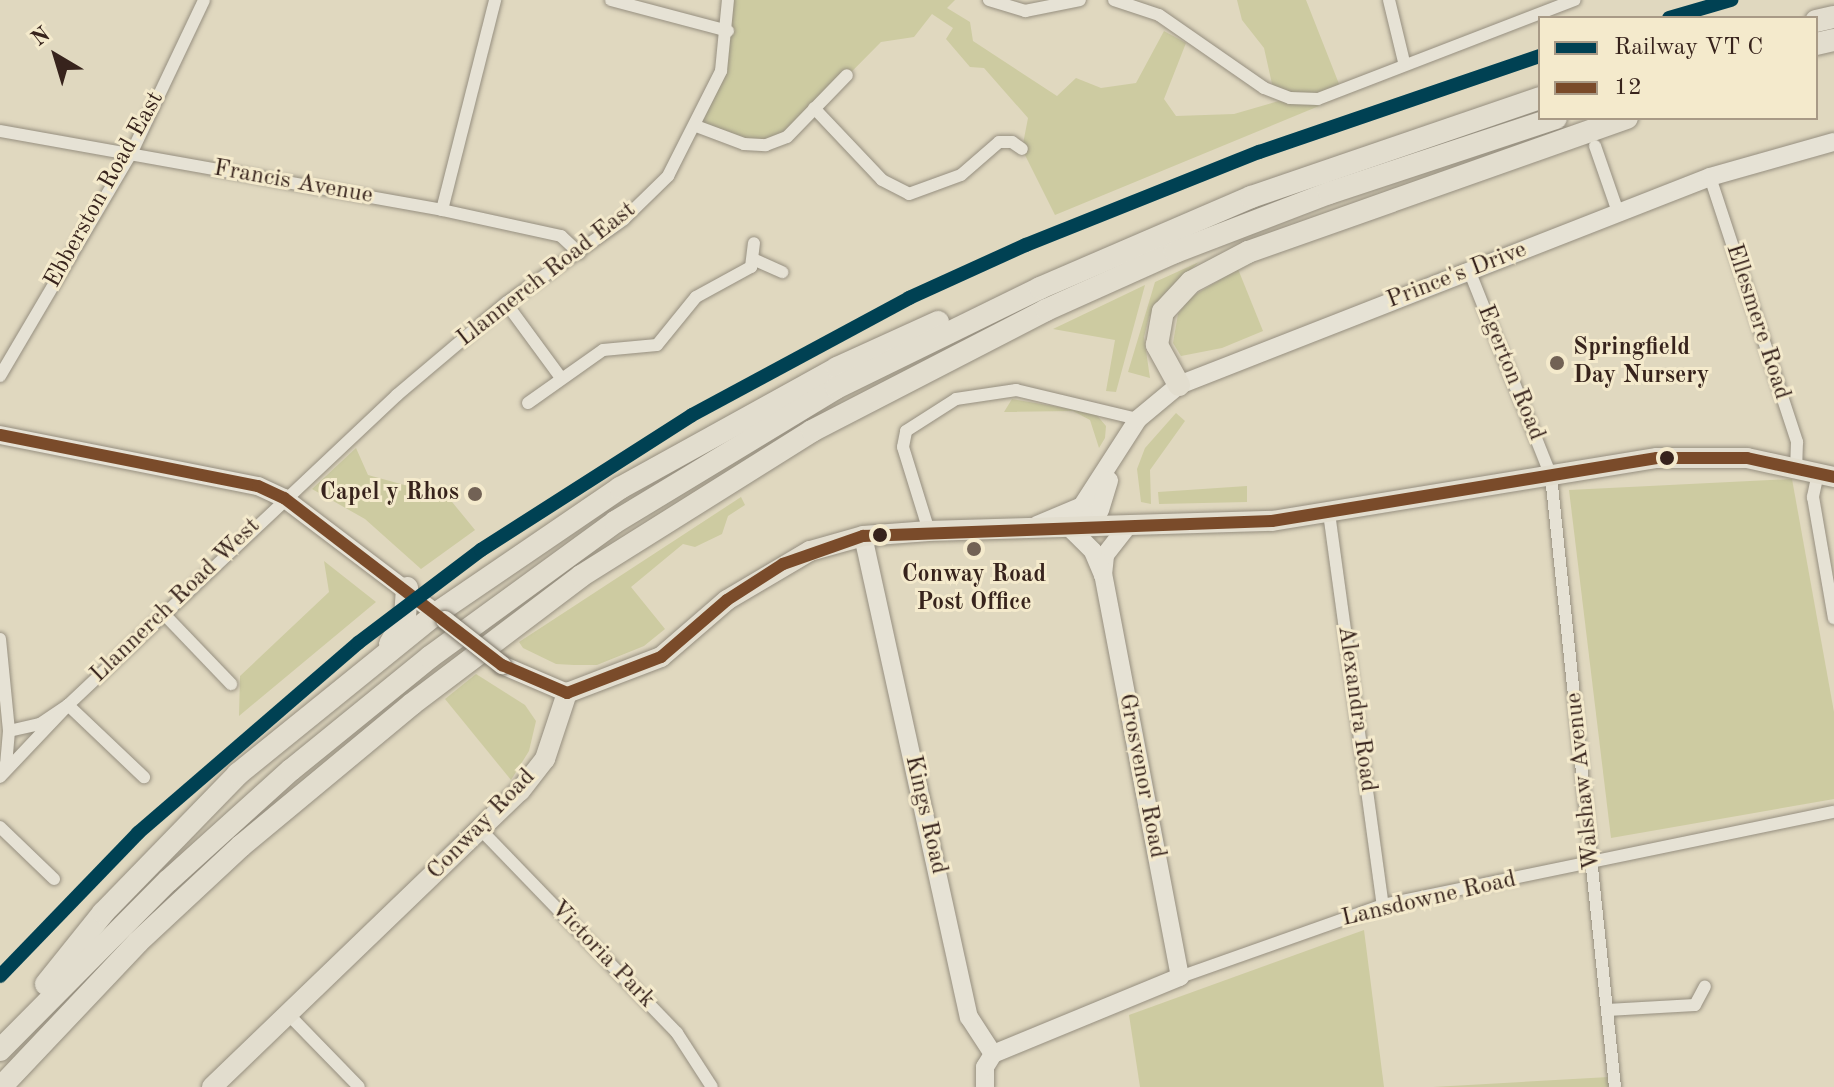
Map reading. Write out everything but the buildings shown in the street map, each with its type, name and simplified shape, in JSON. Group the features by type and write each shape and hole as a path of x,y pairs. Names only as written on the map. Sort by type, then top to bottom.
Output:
{"highway":[{"path":"1821,39 1834,17"},
{"path":"379,657 405,617 422,601 837,368 1030,280 1251,197 1538,99"},
{"path":"1,1087 138,942 241,846 412,704 581,576 812,431 1046,310 1175,252 1329,193 1550,120"},
{"path":"1179,385 1157,345 1163,312 1191,282 1248,252 1621,120"},
{"path":"0,1050 168,881 291,770 430,657 615,522 836,388 1040,288 1251,197"},
{"path":"0,1042 103,913 238,774 379,657 422,601"}],"main road":[{"name":"Prince's Drive","path":"1025,530 1082,506 1114,462 1138,419 1179,385 1710,177 1834,142"},
{"path":"0,435 169,465 258,486 284,498 502,665 567,693 661,657 727,600 783,564 863,536 929,531 1126,528 1329,513 1551,476 1703,455 1796,467 1826,475"},
{"name":"Prince's Drive","path":"1072,530 1100,510 1114,462"},
{"path":"1103,575 1105,555 1126,528"},
{"name":"Grosvenor Road","path":"1072,530 1093,551 1103,575 1180,977"},
{"name":"Kings Road","path":"863,536 969,1017 993,1054"},
{"name":"Conway Road","path":"212,1087 481,830 545,759 567,693"},
{"name":"Lansdowne Road","path":"993,1054 1180,977"},
{"path":"985,1087 985,1067 993,1054"}],"street":[{"name":"Ebberston Road East","path":"0,376 131,154 204,0"},
{"path":"442,210 495,0"},
{"path":"611,0 728,31"},
{"name":"Llannerch Road East","path":"284,498 506,303 579,253 668,176 696,126 721,71 728,31 728,0"},
{"path":"989,0 1025,11 1080,0"},
{"path":"1114,0 1159,15 1264,88 1290,98 1318,99 1404,62 1575,0"},
{"path":"1389,0 1404,62"},
{"path":"696,126 744,144 766,145 787,137 847,75"},
{"path":"814,108 882,180 909,194 961,175 999,142 1012,142 1022,149"},
{"name":"Francis Avenue","path":"0,131 442,210 561,236 579,253"},
{"path":"1595,146 1619,215"},
{"name":"Ellesmere Road","path":"1710,177 1797,442 1796,467"},
{"path":"528,403 603,350 657,345 696,297 742,274 755,260 754,243"},
{"path":"755,260 782,272"},
{"name":"Egerton Road","path":"1469,270 1551,476"},
{"path":"506,303 561,378"},
{"path":"929,531 903,447 906,431 956,399 1016,390 1138,419"},
{"path":"1826,475 1813,497 1834,618"},
{"name":"Walshaw Avenue","path":"1551,476 1615,1087"},
{"name":"Llannerch Road West","path":"0,776 162,612 284,498"},
{"name":"Alexandra Road","path":"1329,513 1383,905"},
{"path":"162,612 231,684"},
{"path":"0,639 9,731"},
{"path":"68,705 144,777"},
{"name":"Llannerch Road West","path":"0,776 9,731 40,724 68,705"},
{"name":"Lansdowne Road","path":"1180,977 1383,905 1834,812"},
{"path":"0,827 54,879"},
{"name":"Victoria Park","path":"481,830 677,1033 712,1087"},
{"path":"1607,1010 1695,1005 1705,986"},
{"path":"289,1015 359,1087"}],"shaded area":[{"path":"728,0 955,0 947,8 970,22 973,41 1057,96 1076,78 1101,88 1136,83 1164,31 1186,43 1164,99 1176,116 1234,114 1289,98 1272,84 1264,48 1242,20 1237,0 1306,0 1341,89 1295,99 1319,106 1055,215 1022,149 1028,118 984,68 970,67 946,39 953,28 932,14 914,37 881,42 787,137 766,145 696,126 721,71"},
{"path":"1199,262 1165,293 1149,317 1144,337 1150,378 1128,372 1155,282"},
{"path":"1238,269 1263,331 1222,348 1181,356 1173,343 1178,314 1191,297"},
{"path":"1145,285 1116,392 1106,391 1115,340 1053,329"},
{"path":"1012,399 1095,413 1106,426 1105,438 1099,448 1090,420 1073,411 1004,412"},
{"path":"1176,413 1185,421 1150,470 1151,504 1141,502 1137,469 1145,448"},
{"path":"356,448 368,475 448,497 475,530 421,569 365,519 312,489"},
{"path":"1792,479 1834,712 1834,799 1611,838 1569,490"},
{"path":"1247,486 1247,502 1159,504 1158,492"},
{"path":"741,497 745,505 728,516 722,534 695,547 683,544 631,587 665,629 644,646 597,665 556,664 523,648 519,642"},
{"path":"324,561 376,602 239,716 240,676 329,592"},
{"path":"476,674 525,705 536,721 529,751 511,780 445,699"},
{"path":"1364,930 1384,1087 1140,1087 1129,1015"},
{"path":"1609,1077 1610,1087 1433,1087"}],"transit line":[{"path":"1676,16 1731,0"},
{"path":"0,976 138,833 358,643 481,550 692,415 909,298 1026,245 1259,152 1538,57"},
{"name":"12","path":"0,435 258,486 284,498 502,665 567,693"},
{"name":"12","path":"567,693 661,657 727,600 783,564 863,536 1272,521 1657,458 1747,458 1834,477"}],"place":[{"name":"Springfield Day Nursery","path":"1557,363"},
{"name":"Capel y Rhos","path":"475,494"},
{"name":"Conway Road Post Office","path":"974,549"}]}
